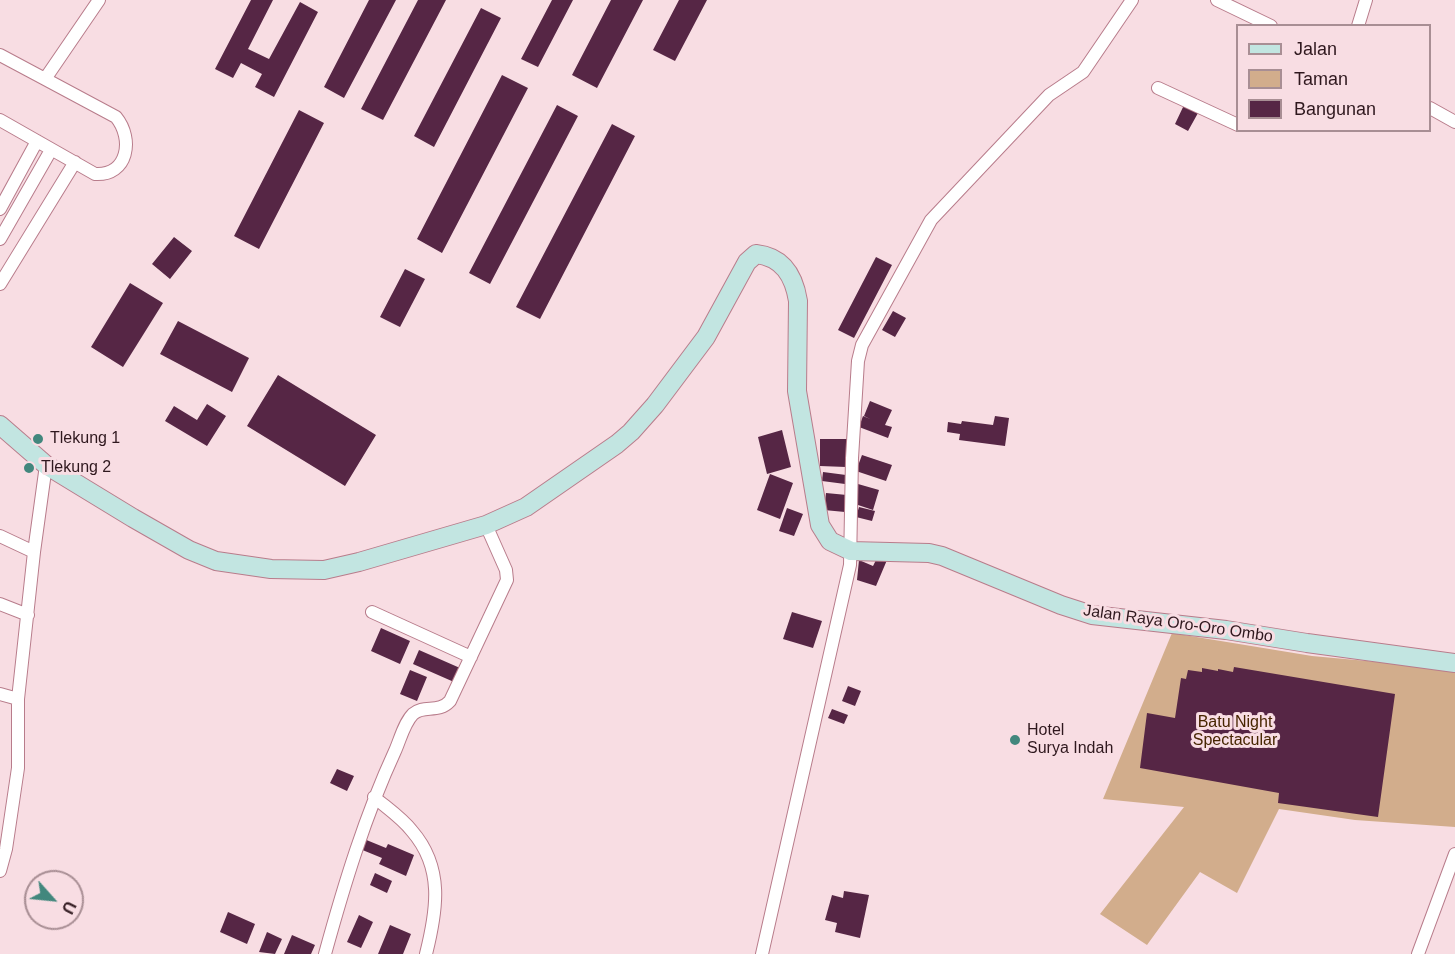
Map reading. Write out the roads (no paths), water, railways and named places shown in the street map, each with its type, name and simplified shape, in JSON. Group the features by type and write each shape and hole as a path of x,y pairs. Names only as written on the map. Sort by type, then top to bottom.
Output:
{"main road":[{"path":"0,425 46,465 189,550 216,561 271,569 324,570 351,564 486,525 526,507 617,444 655,405 706,337 747,262 756,254 779,262 789,272 796,286 798,301 797,391 820,525 830,541 851,551"},
{"name":"Jalan Raya Oro-Oro Ombo","path":"851,551 929,553 942,556 1061,605 1092,615 1226,630 1455,663"}],"street":[{"path":"45,79 99,0"},
{"path":"762,954 850,565 852,458 858,361 862,345 923,232 940,209 1049,95 1083,72 1132,0"},
{"path":"1216,0 1267,24"},
{"path":"1359,24 1366,0"},
{"path":"0,55 116,117 126,133 127,151 115,168 102,174 95,174 0,120"},
{"path":"1158,88 1236,124"},
{"path":"1431,109 1455,122"},
{"path":"0,209 37,141"},
{"path":"0,239 51,150"},
{"path":"0,284 75,162"},
{"path":"0,871 18,768 18,699 46,465"},
{"path":"325,954 339,903 374,797 409,720 420,710 445,706 450,701 507,580 506,570 486,525"},
{"path":"0,536 34,552"},
{"path":"0,604 28,615"},
{"path":"372,612 471,657"},
{"path":"0,694 18,699"},
{"path":"374,797 411,829 431,861 435,894 432,928 426,954"},
{"path":"1418,954 1455,854"}],"place":[{"name":"Tlekung 1","path":"38,439"},
{"name":"Tlekung 2","path":"29,468"},
{"name":"Hotel Surya Indah","path":"1015,740"}],"park label":[{"name":"Batu Night Spectacular","path":"1235,732"}]}
